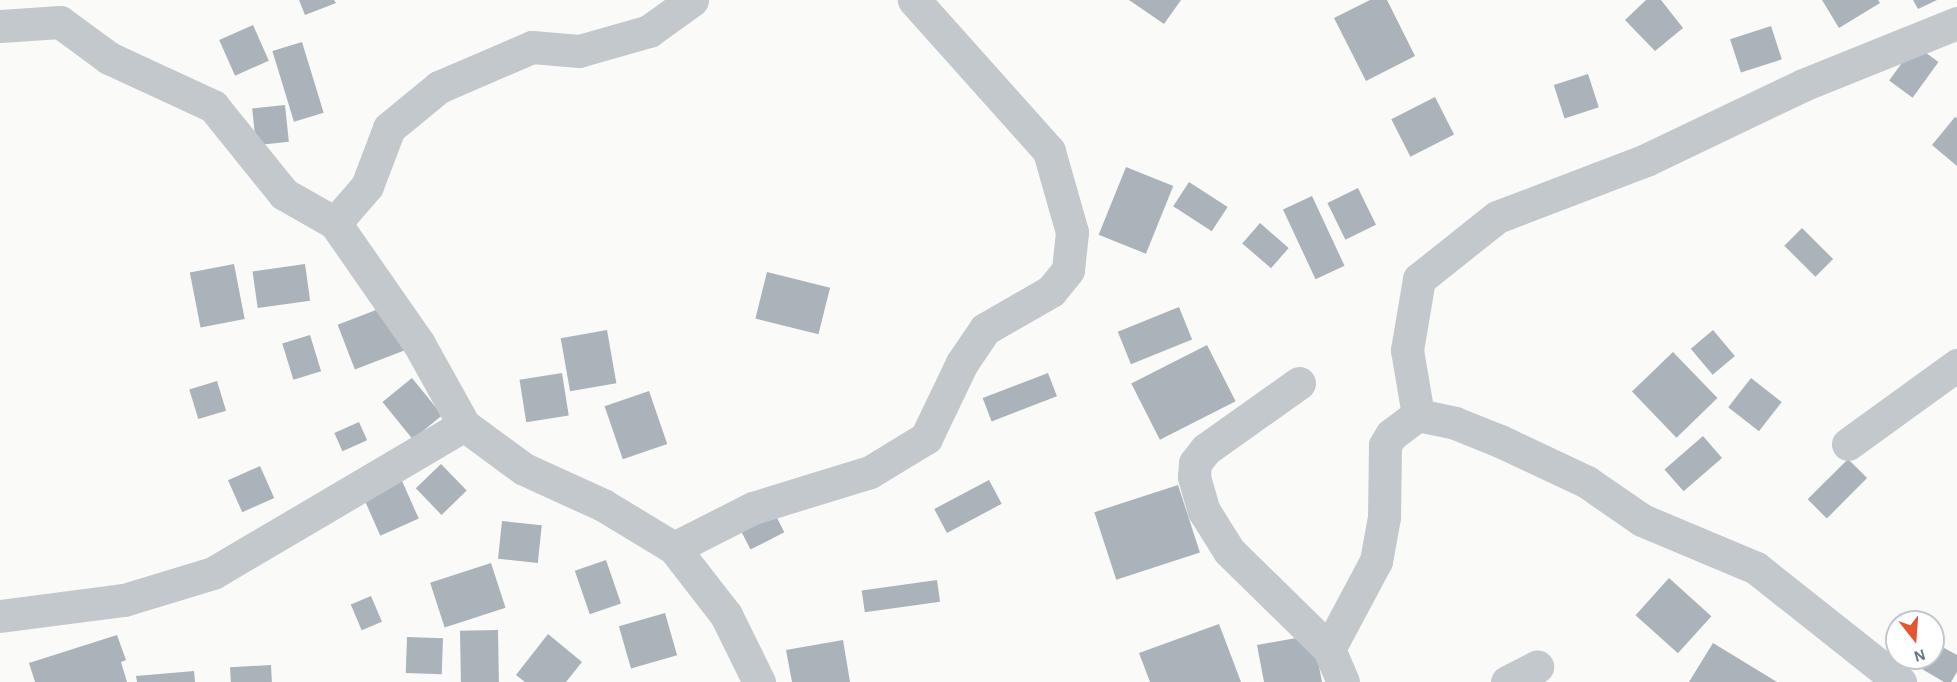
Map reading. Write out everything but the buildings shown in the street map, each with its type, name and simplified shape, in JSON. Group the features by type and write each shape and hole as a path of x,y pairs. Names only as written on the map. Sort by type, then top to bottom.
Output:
{"street":[{"path":"335,223 367,186 388,128 439,87 531,47 579,51 649,31 692,0"},
{"path":"674,548 753,508 870,472 926,438 962,363 985,329 1052,291 1068,270 1072,232 1049,151 914,0"},
{"path":"0,26 60,22 110,58 213,106 284,194 335,223 419,344 464,425 524,469 603,505 674,548 726,615 759,682"},
{"path":"1418,415 1407,350 1419,279 1497,217 1646,160 1803,85 1957,23"},
{"path":"1848,444 1957,365"},
{"path":"1299,383 1206,449 1196,463 1194,477 1204,511 1229,551 1329,649 1343,682"},
{"path":"1329,649 1376,561 1384,517 1384,445 1391,435 1418,415"},
{"path":"1418,415 1500,441 1587,482 1642,520 1756,568 1900,682"},
{"path":"0,616 124,600 213,573 464,425"},
{"path":"1507,682 1538,667"}]}
